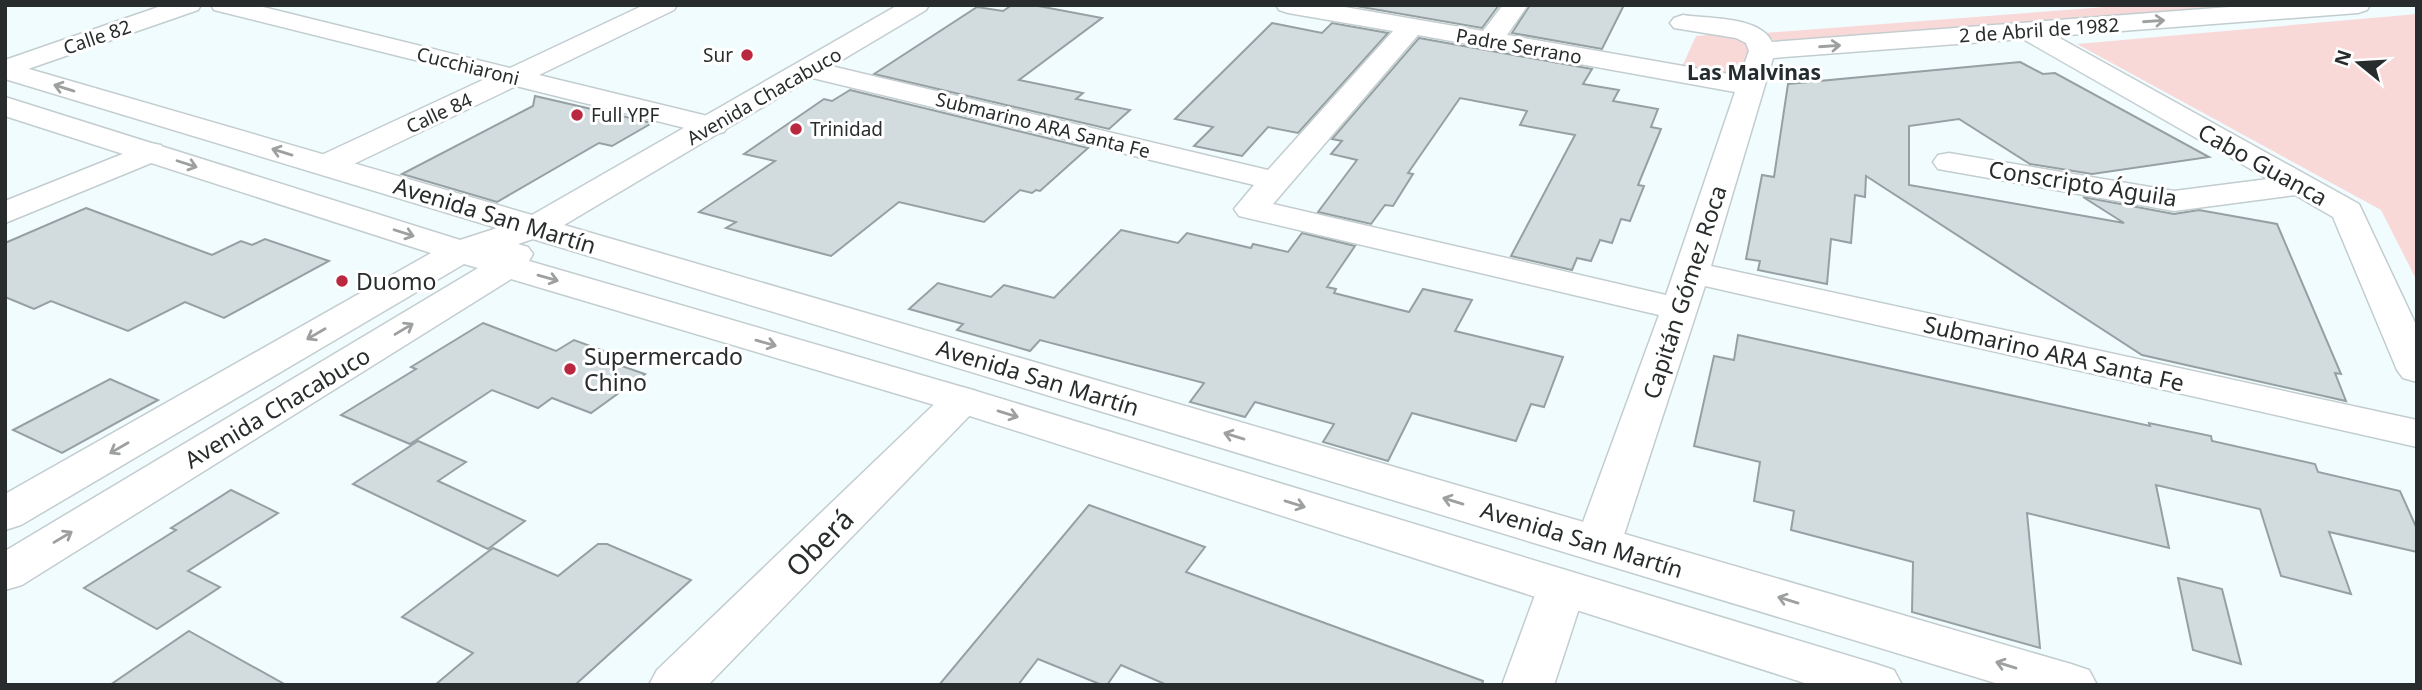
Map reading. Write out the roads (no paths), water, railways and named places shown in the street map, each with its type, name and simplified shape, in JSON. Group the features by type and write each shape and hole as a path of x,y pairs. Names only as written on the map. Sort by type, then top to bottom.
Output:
{"street":[{"name":"Calle 82","path":"5,69 189,5"},
{"name":"Cucchiaroni","path":"223,5 713,126"},
{"name":"Calle 84","path":"327,165 665,5"},
{"name":"Avenida Chacabuco","path":"5,514 460,251 536,227 918,5"},
{"name":"Padre Serrano","path":"1288,5 1751,86"},
{"path":"1490,40 1516,5"},
{"name":"2 de Abril de 1982","path":"1754,40 2071,5"},
{"name":"2 de Abril de 1982","path":"1754,40 2028,31 2358,5"},
{"path":"1662,70 1687,14 1754,40"},
{"path":"1411,27 1251,209 1680,309"},
{"name":"Cabo Guanca","path":"2028,31 2347,211 2403,309 2417,370"},
{"name":"Capitán Gómez Roca","path":"1598,544 1680,309 1751,86 1754,40"},
{"name":"Avenida San Martín","path":"5,69 2071,685"},
{"name":"Submarino ARA Santa Fe","path":"810,69 1276,181"},
{"name":"Avenida San Martín","path":"5,106 507,266 962,400 1876,685"},
{"path":"5,213 150,152"},
{"name":"Conscripto Águila","path":"1949,162 2174,201 2300,184"},
{"name":"Avenida Chacabuco","path":"5,573 507,266 536,227"},
{"name":"Submarino ARA Santa Fe","path":"1691,272 2417,433"},
{"name":"Oberá","path":"676,685 962,400"},
{"path":"1528,685 1562,587"}],"place":[{"name":"Sur","path":"747,55"},
{"name":"Full YPF","path":"577,115"},
{"name":"Trinidad","path":"796,129"},
{"name":"Duomo","path":"342,281"},
{"name":"Supermercado Chino","path":"570,369"}],"district":[{"name":"Las Malvinas","path":"1754,72"}]}
